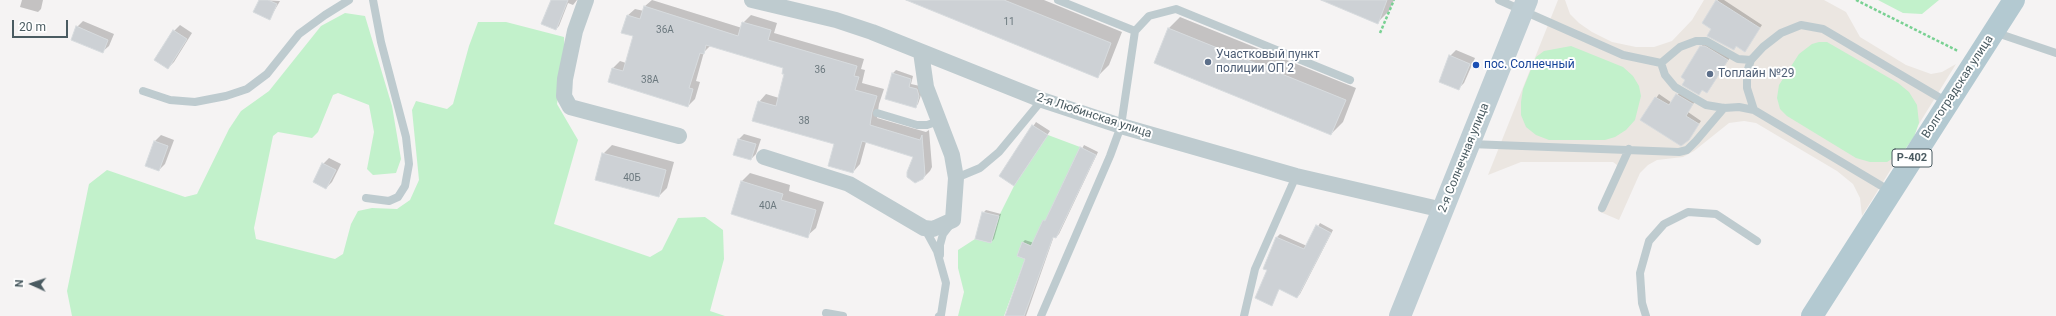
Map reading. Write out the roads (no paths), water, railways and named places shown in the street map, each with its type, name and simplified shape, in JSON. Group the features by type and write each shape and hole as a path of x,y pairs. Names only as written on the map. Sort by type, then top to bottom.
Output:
{"main road":[{"name":"Волгоградская улица","path":"1812,316 2014,0"},
{"name":"2-я Солнечная улица","path":"1400,316 1525,5"}],"street":[{"path":"586,0 575,31 565,79 564,96 570,107 680,136"},
{"name":"2-я Любинская улица","path":"752,0 836,20 872,32 1042,100 1121,126 1296,176 1443,210"},
{"path":"764,157 849,184 924,228 933,229 953,220 956,178 952,155 926,87 921,52"}],"lane":[{"path":"143,91 170,100 195,102 226,96 247,89 267,74 299,34 349,0"},
{"path":"366,198 389,201 398,196 405,186 409,164 406,137 381,42 373,0"},
{"path":"1058,0 1135,31"},
{"path":"1499,0 1525,5 1623,55 1661,63"},
{"path":"1041,316 1110,156 1121,126 1135,31 1149,16 1176,9 1350,80"},
{"path":"1754,110 1747,88 1747,72 1751,60 1763,47 1781,33 1801,25 1823,29 1948,102"},
{"path":"1994,31 2056,53"},
{"path":"1661,63 1680,47 1696,41 1706,41 1738,59 1751,60"},
{"path":"1661,63 1665,75 1675,87 1706,105 1724,108 1739,107 1754,110 1891,192"},
{"path":"956,178 980,168 999,152 1042,100"},
{"path":"1469,144 1629,149 1672,152 1687,150 1724,108"},
{"path":"877,113 916,125 927,125 939,121"},
{"path":"1602,208 1629,149"},
{"path":"1244,316 1255,269 1296,176"},
{"path":"1646,316 1642,302 1640,273 1649,241 1664,224 1688,212 1716,214 1757,241"},
{"path":"940,262 940,245 943,234 953,220"},
{"path":"924,228 928,231 938,251 946,283 940,316"},
{"path":"826,313 843,316"}],"place":[{"name":"Участковый пункт полиции ОП 2","path":"1208,62"},
{"name":"пос. Солнечный","path":"1476,65"},
{"name":"Топлайн №29","path":"1710,74"}]}
